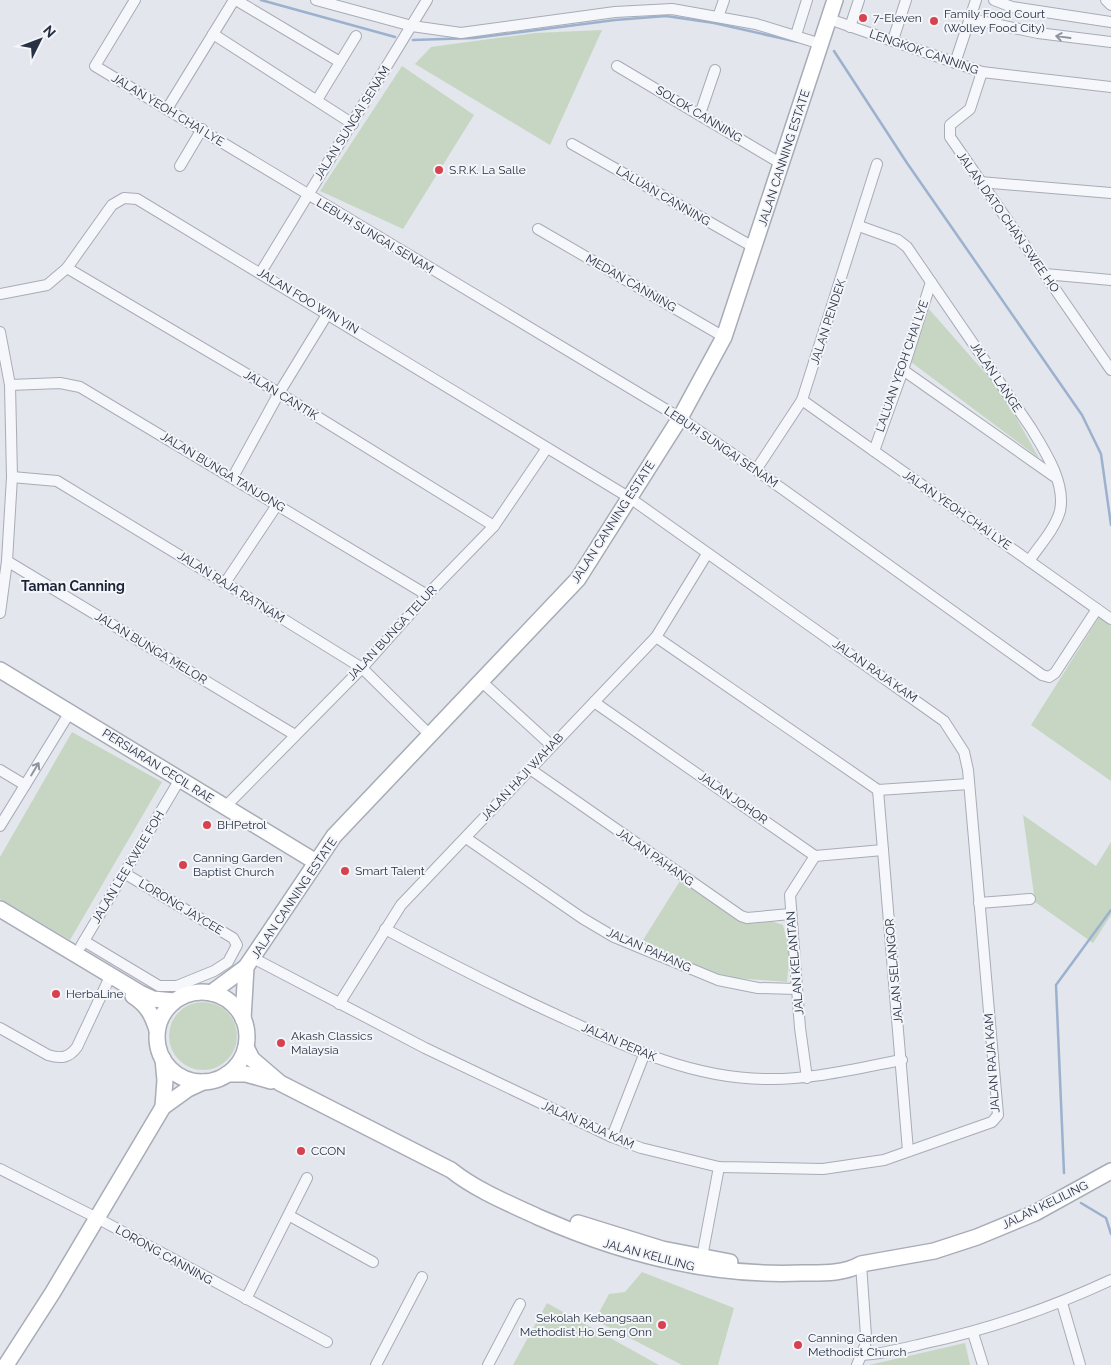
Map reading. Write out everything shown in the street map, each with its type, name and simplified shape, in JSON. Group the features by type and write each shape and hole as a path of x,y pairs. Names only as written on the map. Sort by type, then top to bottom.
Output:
{"main road":[{"name":"JALAN CANNING ESTATE","path":"243,1018 249,963 334,836 578,579 680,418 724,337 755,248 780,163 835,0"},
{"name":"PERSIARAN CECIL RAE","path":"0,670 316,862"},
{"path":"0,909 153,1000 174,1001"},
{"path":"0,917 143,1002 151,1013 157,1030 158,1045 163,1059 166,1080 163,1107"},
{"path":"211,993 249,963"},
{"path":"6,1365 53,1292 163,1107 188,1089 228,1074 242,1058 246,1047 246,1028 243,1018 230,1002 211,993 198,992 185,995 174,1001 160,1019 157,1030"},
{"name":"JALAN KELILING","path":"246,1047 252,1059 280,1083 451,1170 465,1181 506,1202 571,1231 622,1250 699,1268 787,1274 852,1270 861,1264"},
{"path":"163,1059 180,1076 203,1082"},
{"path":"228,1074 246,1074 280,1083"},
{"name":"JALAN KELILING","path":"451,1170 469,1173 524,1201 573,1222 633,1241 727,1262 770,1264 843,1261 861,1264 934,1251 977,1237 1035,1213 1109,1176"},
{"path":"18,1365 54,1300 53,1292"}],"street":[{"name":"JALAN YEOH CHAI LYE","path":"135,0 95,66 202,129 306,195"},
{"path":"167,108 235,0 340,62"},
{"path":"316,0 412,26 461,33 615,12 672,9 756,24 821,44"},
{"name":"JALAN SUNGAI SENAM","path":"261,272 306,195 353,124 427,0"},
{"path":"718,17 724,0"},
{"path":"796,35 807,0"},
{"path":"850,27 859,0"},
{"path":"893,40 906,0"},
{"path":"955,63 976,0"},
{"path":"994,0 1012,7 1111,22"},
{"path":"1106,0 1111,5"},
{"name":"LENGKOK CANNING","path":"829,19 982,72 1111,88"},
{"path":"971,19 1038,33 1111,42"},
{"path":"213,34 353,124"},
{"path":"317,100 356,36"},
{"name":"SOLOK CANNING","path":"617,66 780,163"},
{"path":"700,114 715,70"},
{"name":"JALAN DATO CHAN SWEE HO","path":"982,72 970,110 954,120 949,131 952,142 1109,366"},
{"path":"180,166 202,129"},
{"name":"LALUAN CANNING","path":"572,144 755,248"},
{"name":"JALAN PENDEK","path":"756,470 802,400 859,226 877,164"},
{"path":"980,182 1111,193"},
{"name":"LEBUH SUNGAI SENAM","path":"306,195 680,418 756,470 1045,677 1056,673 1097,609"},
{"name":"JALAN FOO WIN YIN","path":"0,294 47,285 66,268 112,205 118,201 131,198 144,203 261,272 630,498"},
{"name":"JALAN LANGE","path":"859,226 898,240 907,248 1032,428 1048,456 1056,477 1060,512 1029,561"},
{"name":"MEDAN CANNING","path":"538,229 724,337"},
{"name":"JALAN CANTIK","path":"66,268 279,393 494,526"},
{"path":"1045,274 1111,280"},
{"name":"LALUAN YEOH CHAI LYE","path":"874,451 903,370 931,282"},
{"path":"233,477 279,393 328,313"},
{"path":"0,332 10,385 12,477 7,561 0,613"},
{"path":"903,370 1056,477"},
{"name":"JALAN BUNGA TANJONG","path":"10,385 60,383 80,387 427,595"},
{"name":"JALAN YEOH CHAI LYE","path":"802,400 1111,619"},
{"name":"JALAN BUNGA TELUR","path":"225,807 362,668 427,595 494,526 546,448"},
{"name":"JALAN RAJA RATNAM","path":"12,477 57,481 225,583 362,668 430,736"},
{"name":"JALAN RAJA KAM","path":"249,963 339,1004 505,1088 612,1137 641,1148 719,1167 824,1169 884,1160 992,1122 998,1115 969,784 964,752 944,721 630,498"},
{"path":"225,583 277,505"},
{"name":"JALAN HAJI WAHAB","path":"339,1004 401,905 466,838 551,745 656,637 708,554"},
{"name":"JALAN BUNGA MELOR","path":"7,561 295,735"},
{"path":"656,637 878,790 969,784"},
{"path":"482,682 551,745"},
{"name":"JALAN JOHOR","path":"594,702 815,856"},
{"path":"0,826 70,712"},
{"name":"JALAN PAHANG","path":"530,769 741,916 748,918 790,914"},
{"path":"0,770 25,784"},
{"name":"JALAN LEE KWEE FOH","path":"76,955 180,779"},
{"name":"JALAN SELANGOR","path":"878,790 902,1060 908,1151"},
{"name":"JALAN PAHANG","path":"466,838 574,913 614,936 718,980 758,988 797,989"},
{"path":"815,856 883,850"},
{"name":"JALAN KELANTAN","path":"807,1078 790,914 790,895 815,856"},
{"name":"LORONG JAYCEE","path":"84,941 159,986 177,986 228,962 236,942 124,873"},
{"path":"979,904 1030,898"},
{"name":"JALAN PERAK","path":"385,929 495,986 644,1055 696,1069 734,1077 766,1080 807,1078 902,1060"},
{"path":"0,1028 48,1055 57,1058 71,1054 77,1048 108,981"},
{"path":"612,1137 644,1055"},
{"path":"702,1257 719,1167"},
{"name":"LORONG CANNING","path":"0,1169 97,1218 327,1342"},
{"path":"246,1299 308,1178"},
{"path":"290,1216 373,1262"},
{"path":"857,1365 862,1354 866,1336 861,1264"},
{"path":"376,1365 422,1277"},
{"path":"862,1354 879,1354 973,1333 1062,1303 1111,1280"},
{"path":"1062,1303 1080,1365"},
{"path":"488,1365 520,1304"},
{"path":"973,1333 983,1365"}],"green space":[{"path":"602,30 550,145 415,64 431,47 535,33"},
{"path":"402,66 474,115 403,229 320,191"},
{"path":"929,309 1001,391 1039,458 911,362"},
{"path":"1099,617 1111,626 1111,781 1031,725"},
{"path":"72,732 162,782 70,940 0,899 0,857"},
{"path":"1023,815 1096,866 1111,842 1111,915 1093,943 1035,902"},
{"path":"680,881 723,910 747,922 768,920 783,925 790,953 787,982 736,978 702,970 643,940"},
{"path":"203,1002 216,1004 227,1012 235,1023 237,1036 235,1049 227,1060 216,1068 203,1070 190,1068 179,1060 171,1049 169,1036 171,1023 179,1012 190,1004"},
{"path":"642,1272 734,1308 718,1365 682,1365 595,1320 609,1294 625,1292"},
{"path":"547,1303 659,1365 513,1365"},
{"path":"965,1343 970,1365 869,1365"}],"waterway":[{"path":"261,0 395,37"},
{"path":"413,40 474,38 615,20 666,16 714,23 798,42"},
{"path":"834,51 907,163 1082,415 1101,454 1111,525"},
{"path":"1064,1173 1056,985 1111,910"},
{"path":"1081,1203 1106,1218 1111,1234"}],"place":[{"name":"7-Eleven","path":"863,18"},
{"name":"Family Food Court (Wolley Food City)","path":"934,21"},
{"name":"S.R.K. La Salle","path":"439,170"},
{"name":"BHPetrol","path":"207,825"},
{"name":"Canning Garden Baptist Church","path":"183,865"},
{"name":"Smart Talent","path":"345,871"},
{"name":"HerbaLine","path":"56,994"},
{"name":"Akash Classics Malaysia","path":"281,1043"},
{"name":"CCON","path":"301,1151"},
{"name":"Sekolah Kebangsaan Methodist Ho Seng Onn","path":"662,1325"},
{"name":"Canning Garden Methodist Church","path":"798,1345"}],"district":[{"name":"Taman Canning","path":"73,586"}]}
